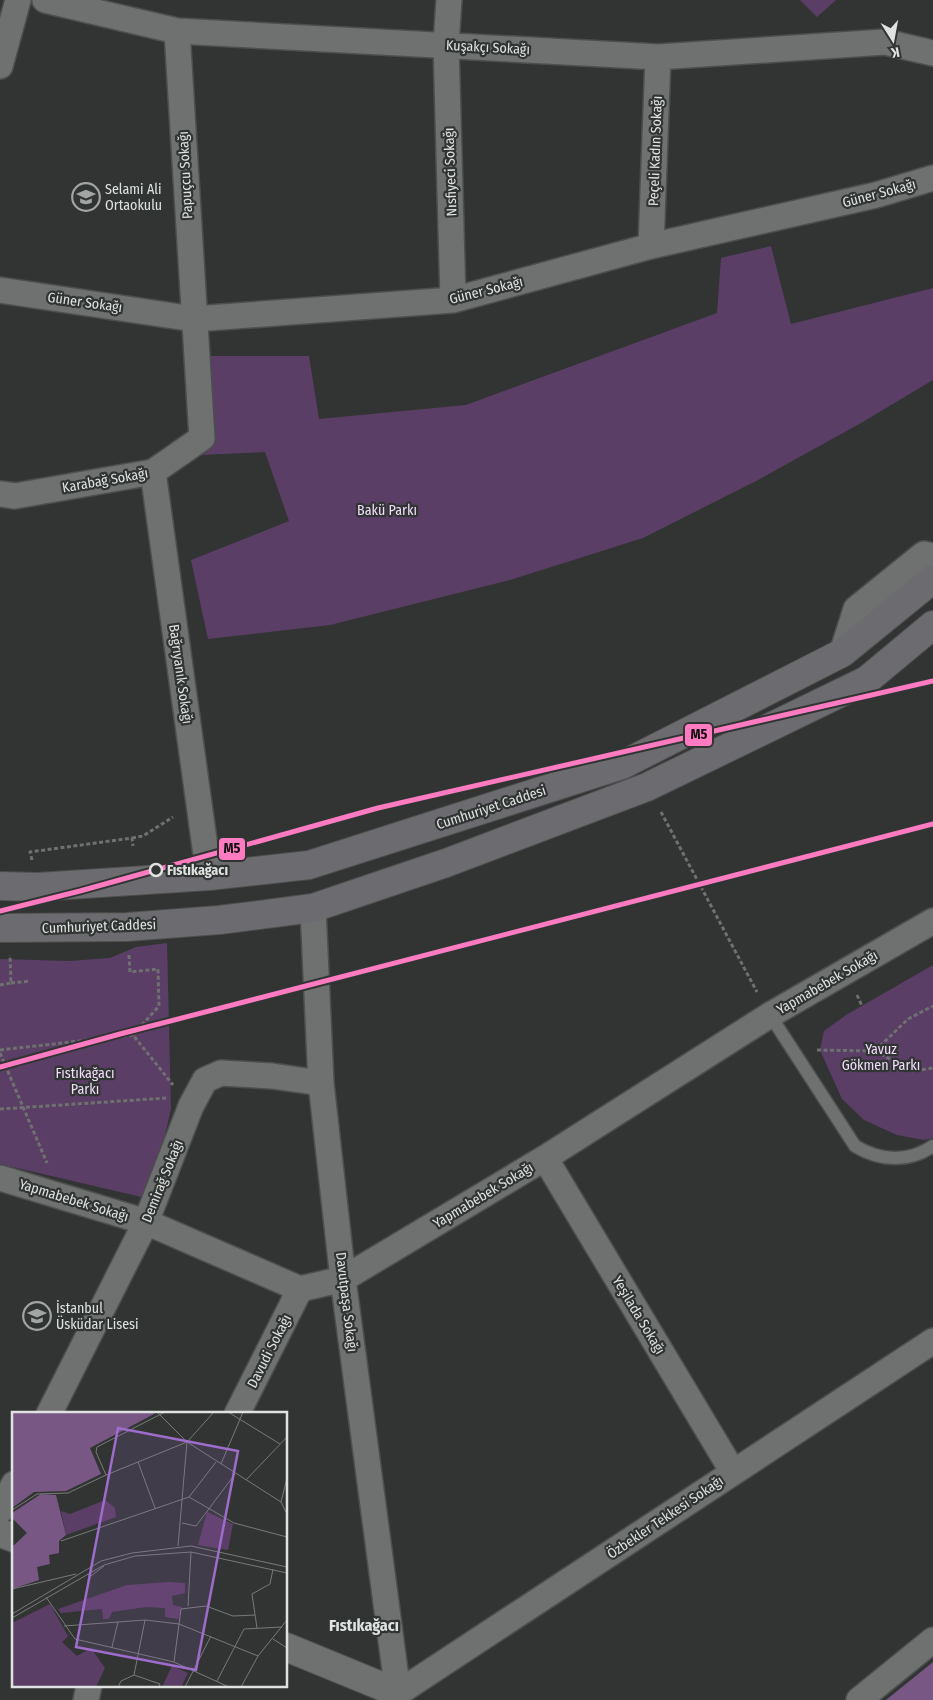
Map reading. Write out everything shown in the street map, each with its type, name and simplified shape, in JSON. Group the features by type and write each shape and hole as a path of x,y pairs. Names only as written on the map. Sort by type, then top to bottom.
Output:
{"main road":[{"name":"Cumhuriyet Caddesi","path":"0,886 38,887 209,876 309,865 622,765 842,653 933,579"},
{"name":"Cumhuriyet Caddesi","path":"4,928 127,927 219,920 313,908 446,863 647,787 867,680 933,625"}],"street":[{"path":"0,66 18,0"},
{"name":"Kuşakçı Sokağı","path":"45,0 177,31 446,44 658,57 885,42 933,53"},
{"name":"Nısfiyeci Sokağı","path":"449,0 446,44 453,300"},
{"name":"Papuçcu Sokağı","path":"177,31 194,319"},
{"name":"Peçeli Kadın Sokağı","path":"651,246 658,57"},
{"name":"Güner Sokağı","path":"0,290 194,319 453,300 651,246 876,195 933,178"},
{"name":"Karabağ Sokağı","path":"0,494 14,496 153,472 202,438 194,319"},
{"name":"Bağrıyanık Sokağı","path":"153,472 209,876"},
{"path":"842,653 856,609 924,554 933,556"},
{"name":"Davutpaşa Sokağı","path":"313,908 322,1083 343,1279 400,1698"},
{"name":"Yapmabebek Sokağı","path":"0,1178 146,1222 300,1289 343,1279 546,1158 770,1016 933,921"},
{"name":"Demirağ Sokağı","path":"50,1412 146,1222 187,1101 205,1080 221,1073 272,1076 322,1083"},
{"name":"Yeşilada Sokağı","path":"546,1158 733,1472"},
{"name":"Davudi Sokağı","path":"238,1412 300,1289"},
{"name":"Özbekler Tekkesi Sokağı","path":"400,1698 733,1472 933,1341"},
{"path":"0,1511 12,1488"},
{"path":"0,1533 12,1537"},
{"path":"859,1700 933,1640"},
{"path":"288,1648 400,1698"}],"lane":[{"path":"770,1016 855,1146 877,1156 892,1159 917,1155 933,1146"}],"path":[{"path":"647,787 770,1016"},
{"path":"38,887 30,852 143,836 166,821"},
{"path":"132,838 133,846"},
{"path":"48,1166 0,1052 133,1035 159,1006 158,969 130,972 127,927"},
{"path":"4,928 11,983"},
{"path":"0,984 30,981"},
{"path":"875,1051 908,1019 933,1006"},
{"path":"133,1035 187,1101"},
{"path":"794,1052 820,1050 875,1051 913,1071 933,1068"},
{"path":"0,1108 187,1101"}],"green space":[{"path":"800,0 836,0 817,17"},
{"name":"Bakü Parkı","path":"771,246 791,324 933,288 933,380 861,423 758,480 643,538 510,580 330,625 208,639 191,560 289,521 265,452 199,455 205,356 309,356 319,419 466,405 717,313 721,258"},
{"name":"Fıstıkağacı Parkı","path":"167,943 171,1109 150,1199 0,1164 0,959 69,961 110,958 136,947"},
{"name":"Yavuz Gökmen Parkı","path":"933,965 933,1138 924,1140 897,1135 864,1120 842,1099 820,1050 824,1031 846,1015"}],"shaded area":[{"path":"933,1662 933,1700 886,1700"}],"transit line":[{"name":"M5","path":"0,911 80,891 378,808 933,681"},
{"name":"M5","path":"0,1067 120,1034 933,824"}],"place":[{"name":"Selami Ali Ortaokulu","path":"86,197"},
{"name":"Fıstıkağacı","path":"156,870"},
{"name":"İstanbul Üsküdar Lisesi","path":"37,1316"}],"district":[{"name":"Fıstıkağacı","path":"364,1625"}]}
